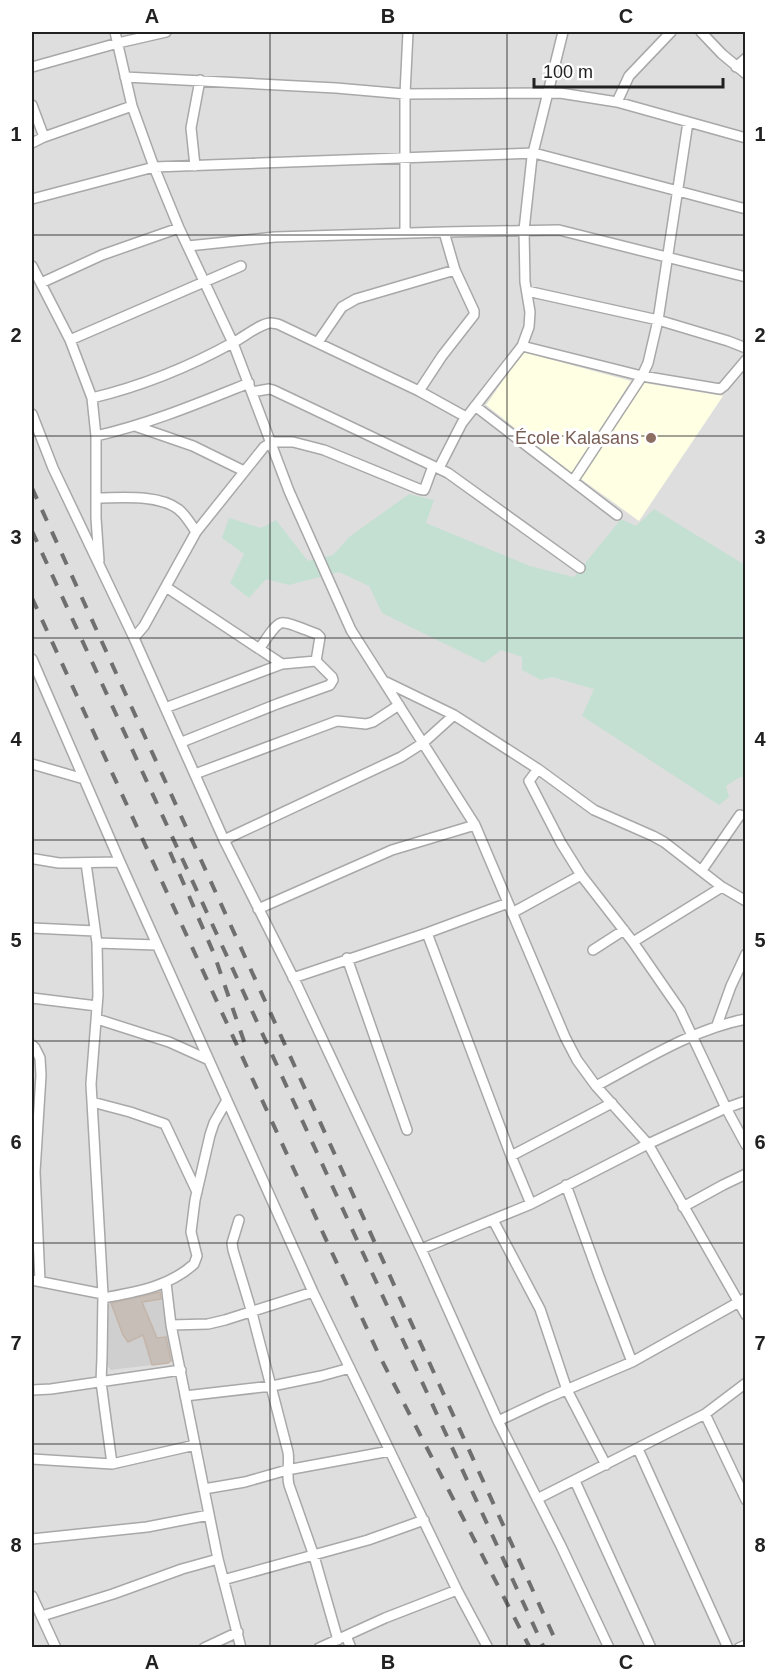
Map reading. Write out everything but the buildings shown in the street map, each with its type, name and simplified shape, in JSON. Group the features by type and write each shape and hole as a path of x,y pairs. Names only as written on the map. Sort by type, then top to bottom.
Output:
{"street":[{"path":"115,32 132,106 154,167 179,228 233,343 289,490 351,630 476,825 512,914 577,1060 596,1086 648,1144 683,1207 742,1300 746,1315"},
{"path":"32,67 166,32"},
{"path":"405,233 405,94 408,32"},
{"path":"134,638 144,626 196,531 264,447 272,442 293,442 324,450 424,490 466,417 522,346 529,327 524,230 534,153 563,32"},
{"path":"617,102 629,76 671,32"},
{"path":"701,32 746,74"},
{"path":"736,67 746,58"},
{"path":"125,77 336,88 405,94 549,93 576,95 617,102 746,138"},
{"path":"195,166 191,128 200,80"},
{"path":"32,105 44,137"},
{"path":"32,143 132,106"},
{"path":"573,481 642,376 648,363 657,320 688,122"},
{"path":"32,199 154,167 534,153 746,209"},
{"path":"41,284 102,255 179,228"},
{"path":"188,246 275,237 559,230 746,277"},
{"path":"419,391 442,356 474,315 473,307 455,270 444,232"},
{"path":"32,266 70,340 92,398 96,436 96,518 100,567"},
{"path":"70,340 241,266"},
{"path":"318,342 346,304 455,270"},
{"path":"527,291 657,320 746,348"},
{"path":"92,398 125,390 183,367 272,323 318,342 419,391 466,417"},
{"path":"522,346 642,376 720,389 746,360"},
{"path":"96,436 135,426 251,387 273,390 448,473 580,568"},
{"path":"475,406 618,515"},
{"path":"32,414 53,468 182,742 224,840 293,978 421,1249 498,1421 609,1647"},
{"path":"135,426 193,446 244,471"},
{"path":"97,498 146,498 170,504 180,510 196,531"},
{"path":"166,587 282,664"},
{"path":"260,649 276,627 285,622 317,634 320,638 316,661"},
{"path":"32,659 120,862 314,1292 457,1590 488,1647"},
{"path":"165,708 282,664 316,661 333,680 330,685 182,742"},
{"path":"386,682 454,715 538,769 594,810 664,842 722,887 746,901"},
{"path":"195,774 337,721 366,724 373,722 399,705"},
{"path":"224,840 401,757 423,743 454,715"},
{"path":"32,764 84,779"},
{"path":"538,769 529,779 529,783 561,843 581,875 633,942 680,1010 746,1145"},
{"path":"702,870 740,814"},
{"path":"258,909 392,850 476,825"},
{"path":"34,860 59,863 120,862"},
{"path":"86,863 97,943 97,1019 92,1102 103,1296 100,1382 112,1464"},
{"path":"512,914 581,875"},
{"path":"633,942 722,887"},
{"path":"293,978 508,903"},
{"path":"32,928 96,931"},
{"path":"594,950 624,930"},
{"path":"427,933 531,1204"},
{"path":"97,943 157,945"},
{"path":"717,1025 735,975 746,954"},
{"path":"347,958 407,1130"},
{"path":"32,998 97,1006"},
{"path":"596,1086 717,1025 746,1018"},
{"path":"97,1019 169,1042 209,1060"},
{"path":"32,1045 40,1058 41,1075 35,1172 36,1281 103,1296 139,1291 166,1283 191,1267 196,1260 191,1232 197,1192 212,1129 227,1100"},
{"path":"421,1249 531,1204 648,1144 746,1101"},
{"path":"92,1102 165,1124 197,1192"},
{"path":"511,1156 612,1103"},
{"path":"683,1207 746,1174"},
{"path":"566,1185 632,1362"},
{"path":"239,1220 232,1243 233,1250 272,1386 288,1452 289,1485 342,1638 351,1647"},
{"path":"493,1220 540,1309 567,1390 606,1466"},
{"path":"166,1283 171,1325 218,1559 241,1647"},
{"path":"171,1325 208,1324 252,1313 314,1292"},
{"path":"498,1421 632,1362 742,1300"},
{"path":"185,1396 272,1386 350,1368"},
{"path":"32,1390 181,1370"},
{"path":"537,1499 705,1414 746,1383"},
{"path":"705,1414 746,1500"},
{"path":"32,1459 112,1464 195,1445"},
{"path":"638,1449 728,1647"},
{"path":"204,1489 390,1450"},
{"path":"575,1481 651,1647"},
{"path":"32,1539 147,1527 209,1515"},
{"path":"223,1580 314,1556 424,1521"},
{"path":"42,1616 218,1559"},
{"path":"319,1647 457,1590"},
{"path":"32,1596 56,1647"},
{"path":"204,1647 238,1632"},
{"path":"739,1647 746,1645"}],"shaded area":[{"path":"32,32 745,32 745,1647 32,1647"},
{"path":"523,352 631,381 572,473 486,405"},
{"name":"École Kalasans","path":"644,383 723,396 639,521 581,479"},
{"path":"409,494 434,500 426,523 530,566 574,577 621,519 636,526 654,509 745,565 745,777 740,777 726,786 729,797 719,805 582,716 594,689 552,677 541,680 522,670 522,657 501,650 484,663 382,613 369,586 339,572 289,585 266,579 249,598 230,583 244,554 222,538 229,518 261,528 276,520 308,561 333,555 349,537"},
{"path":"159,1286 172,1361 111,1370 106,1365 106,1302"}],"railway":[{"path":"32,488 559,1648"},
{"path":"32,531 544,1648"},
{"path":"32,598 378,1353 530,1648"},
{"path":"170,852 214,954 247,1050"}],"place":[{"name":"École Kalasans","path":"651,438"}]}
